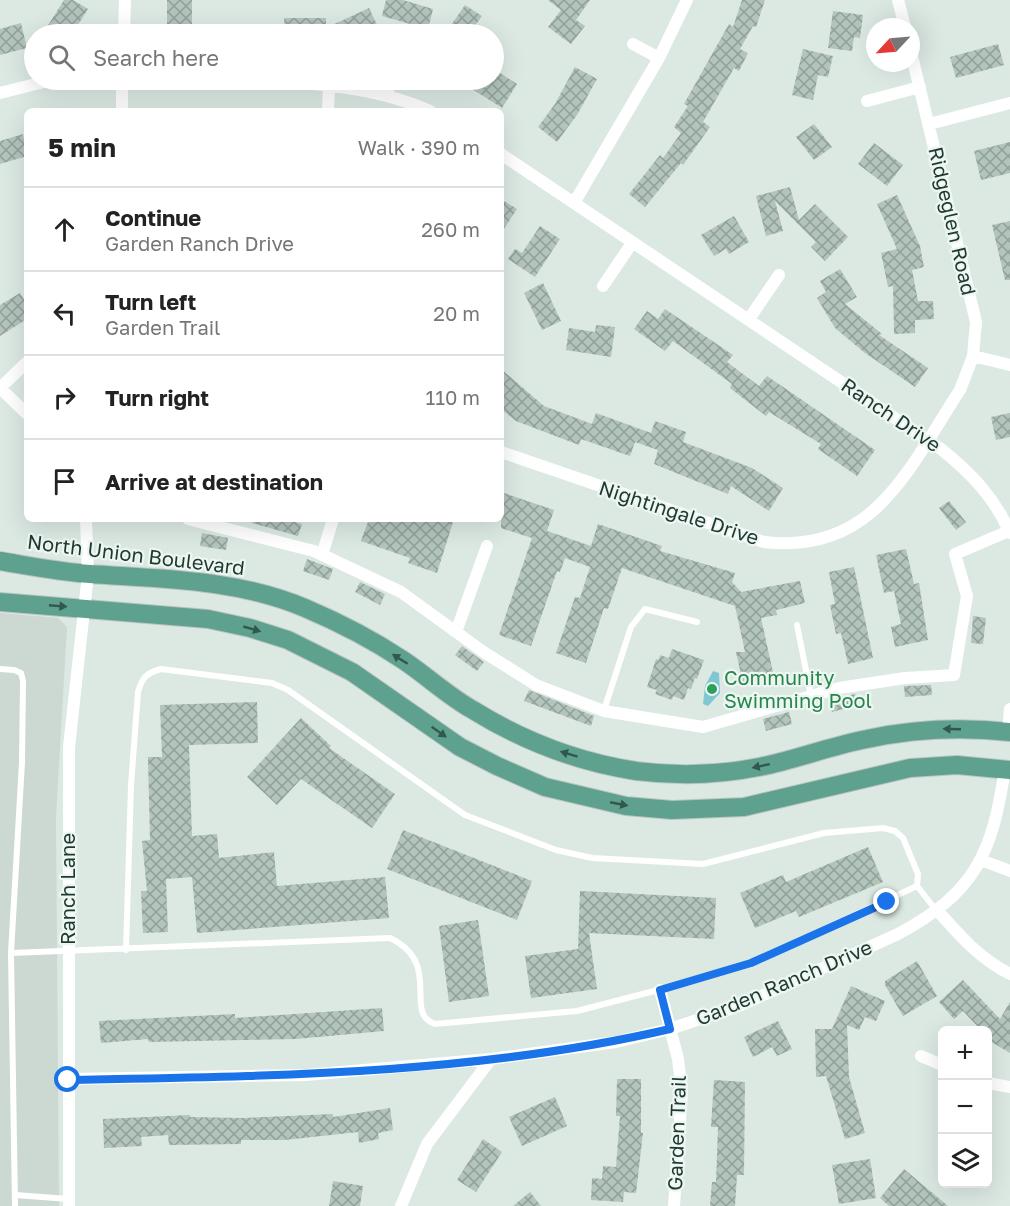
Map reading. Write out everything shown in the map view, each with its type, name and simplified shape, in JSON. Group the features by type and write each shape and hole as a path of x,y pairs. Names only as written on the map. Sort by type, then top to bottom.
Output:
{"main road":[{"name":"North Union Boulevard","path":"0,561 88,574 186,580 270,595 306,608 359,634 403,660 469,708 502,728 546,748 598,763 638,771 684,774 759,767 866,739 904,732 943,728 1009,732"},
{"path":"0,602 225,622 288,640 352,672 460,747 497,766 545,787 626,806 672,810 744,807 879,773 910,768 957,765 1007,769"}],"street":[{"path":"124,24 125,0"},
{"path":"574,203 613,141 659,58 687,0"},
{"path":"898,0 903,18"},
{"path":"633,44 659,58"},
{"name":"Ridgeglen Road","path":"916,72 973,309 976,331 974,356 960,390 927,440"},
{"path":"0,93 24,87"},
{"path":"867,101 920,87"},
{"path":"122,90 122,108"},
{"path":"328,108 329,90"},
{"path":"355,90 387,95 422,108"},
{"path":"387,95 388,90"},
{"path":"929,124 1010,103"},
{"name":"Ranch Drive","path":"504,156 749,319 963,466 984,488 1010,532"},
{"path":"603,286 632,243"},
{"path":"749,319 778,275"},
{"path":"974,356 1010,365"},
{"path":"24,365 0,388 24,411"},
{"name":"Nightingale Drive","path":"504,453 736,534 786,544 834,534 874,512 893,492 927,440"},
{"path":"86,522 88,574"},
{"path":"203,522 322,555 401,592 536,685 604,711 703,727 839,688 905,678 954,675 967,596 955,554 1010,532"},
{"path":"322,555 332,522"},
{"path":"456,632 487,546"},
{"name":"Ranch Lane","path":"69,1202 69,747 88,574"},
{"path":"1009,732 1010,709"},
{"name":"Garden Ranch Drive","path":"68,1080 306,1075 491,1059 616,1042 670,1029 739,1006 898,934 937,910 958,892 981,860 993,832 1007,769"},
{"path":"981,860 1010,871"},
{"path":"937,910 969,947 986,962 1010,974"},
{"name":"Garden Trail","path":"660,990 678,1059 682,1092 674,1206"},
{"path":"921,1056 938,1063"},
{"path":"402,1206 427,1144 491,1059"},
{"path":"992,1084 1010,1087"}],"lane":[{"path":"604,711 631,627 645,609 697,622"},
{"path":"797,625 811,696"},
{"path":"0,669 21,673 23,681 22,762 11,953 15,1206"},
{"path":"126,950 131,785 138,692 142,679 150,672 161,669 272,682 288,690 465,815 556,850 592,858 703,864 824,832 883,828 895,831 903,838 918,874 917,886 937,910"},
{"path":"11,953 390,938 400,943 416,959 420,969 421,1012 428,1022 435,1024 577,1011 660,990 751,963 917,886"},
{"path":"15,1195 69,1202"}],"shaded area":[{"path":"0,613 58,618 67,627 56,818 59,1206 0,1206"}],"water":[{"name":"Community Swimming Pool","path":"713,671 719,673 720,693 708,706 703,704 705,686"}],"building":[{"path":"64,0 73,0 88,9 78,24 49,24"},
{"path":"167,0 192,0 192,24 167,24"},
{"path":"386,0 403,0 433,9 429,24 410,24 382,16"},
{"path":"548,0 590,0 576,20 585,26 571,44 548,27 561,10"},
{"path":"742,0 765,0 756,27 753,26 740,49 748,53 739,71 734,68 703,122 710,127 683,165 681,163 645,207 629,194 660,155 663,158 681,133 674,127 688,106 684,104 729,24 733,27"},
{"path":"465,5 482,16 476,24 452,24"},
{"path":"369,8 377,24 335,24"},
{"path":"833,11 863,15 860,38 854,37 852,51 828,48"},
{"path":"284,18 326,18 326,24 284,24"},
{"path":"21,23 24,49 0,55 0,29"},
{"path":"998,44 1004,65 956,78 950,57"},
{"path":"803,49 833,56 828,77 818,75 813,100 792,95"},
{"path":"575,67 597,79 577,115 557,142 538,127 555,104"},
{"path":"504,76 517,84 502,108 474,90 504,90"},
{"path":"814,124 832,147 814,160 796,137"},
{"path":"23,134 24,157 0,164 0,141"},
{"path":"1010,142 1010,173 981,180 974,151"},
{"path":"874,143 903,165 887,186 858,164"},
{"path":"790,187 799,220 815,204 848,237 825,261 811,247 816,242 775,201 783,231 766,236 756,196"},
{"path":"897,195 920,246 924,267 912,270 918,301 933,301 934,319 915,320 915,333 894,334 893,286 888,287 881,253 897,249 877,204"},
{"path":"504,201 517,209 504,228"},
{"path":"734,216 749,242 729,254 726,249 714,256 701,235"},
{"path":"1010,221 1010,280 1005,280 992,225"},
{"path":"540,226 560,239 535,277 508,259 515,249 522,253"},
{"path":"840,269 857,297 845,304 882,334 879,335 928,368 915,387 865,353 835,328 817,298 826,292 820,281"},
{"path":"543,283 561,321 542,330 524,293"},
{"path":"20,293 24,299 24,321 0,336 0,305"},
{"path":"665,309 733,355 727,362 759,386 767,376 875,450 857,476 818,449 821,444 769,412 766,416 730,388 732,384 673,341 665,351 634,329 647,311 658,319"},
{"path":"596,325 615,327 611,357 566,350 569,328 595,332"},
{"path":"504,372 544,406 592,424 596,413 651,433 655,421 686,432 683,442 752,468 783,488 769,511 731,486 728,494 654,464 658,450 635,442 630,456 581,439 579,445 516,421 504,411"},
{"path":"1010,413 1010,437 996,440 991,417"},
{"path":"504,493 554,510 547,531 591,546 598,524 662,546 660,551 735,573 732,582 741,592 800,581 805,603 776,610 777,615 761,618 774,677 743,684 736,652 745,652 735,606 622,568 608,609 604,608 586,663 556,653 575,597 580,598 590,567 565,558 560,572 557,571 531,646 499,635 532,538 501,528 501,522 504,522"},
{"path":"949,501 966,522 956,530 939,508"},
{"path":"295,522 302,524 298,536 252,523"},
{"path":"368,522 453,522 437,573 408,563 410,558 361,541"},
{"path":"202,533 228,538 226,550 200,546"},
{"path":"906,549 914,584 919,583 928,640 895,647 891,627 901,624 894,591 884,593 876,555"},
{"path":"307,559 333,569 329,580 303,571"},
{"path":"854,567 873,658 848,664 841,633 836,634 830,605 835,604 829,572"},
{"path":"360,582 385,594 380,605 355,592"},
{"path":"973,616 986,618 983,644 971,643"},
{"path":"462,646 484,662 477,671 455,655"},
{"path":"672,649 704,660 697,679 695,678 691,689 688,688 684,700 673,696 672,700 655,694 657,690 647,687 656,659 659,660 660,655 669,658"},
{"path":"931,685 932,695 905,697 904,686"},
{"path":"529,690 594,716 591,726 524,701"},
{"path":"855,694 858,705 832,712 829,700"},
{"path":"257,702 258,743 189,745 192,836 217,834 219,858 274,852 277,886 385,877 389,918 197,933 192,877 166,879 168,932 143,933 141,891 147,891 142,841 150,840 148,757 162,757 160,705"},
{"path":"789,712 792,724 766,731 763,719"},
{"path":"301,718 331,746 329,748 395,794 372,828 301,779 277,805 247,777"},
{"path":"403,830 532,881 517,920 387,869"},
{"path":"868,847 883,882 799,917 796,911 755,928 740,893 783,875 786,882"},
{"path":"580,891 716,898 714,939 589,933 597,989 531,998 525,956 578,949"},
{"path":"478,920 489,996 449,1002 439,926"},
{"path":"917,961 937,996 903,1016 885,985 885,981"},
{"path":"963,980 1000,1019 1010,1002 1010,1053 992,1042 992,1026 977,1026 963,1011 954,1019 939,1002"},
{"path":"851,986 885,1001 876,1021 865,1017 859,1030 847,1025 849,1077 865,1133 845,1139 826,1076 816,1077 815,1029 832,1029"},
{"path":"382,1008 384,1031 296,1039 149,1042 148,1039 101,1043 99,1021 235,1014 235,1018"},
{"path":"778,1021 792,1049 777,1056 772,1047 753,1057 744,1037"},
{"path":"617,1079 641,1079 641,1133 643,1133 636,1193 624,1192 623,1202 591,1200 592,1178 602,1179 603,1166 616,1167 620,1116 616,1116"},
{"path":"714,1080 745,1082 744,1175 737,1175 735,1206 710,1206 712,1182 716,1182 718,1127 711,1127"},
{"path":"555,1097 567,1126 522,1146 509,1117"},
{"path":"390,1108 393,1130 378,1133 379,1139 359,1143 358,1132 285,1140 241,1140 241,1144 169,1145 168,1135 141,1137 142,1146 104,1148 103,1119 190,1115 190,1117 242,1118 333,1114 333,1117"},
{"path":"483,1139 502,1152 476,1192 457,1180"},
{"path":"870,1159 876,1198 839,1204 832,1165"},
{"path":"904,1169 948,1206 889,1206 880,1198"},
{"path":"333,1181 363,1186 360,1206 329,1206"},
{"path":"530,1192 541,1206 513,1206"}],"place":[{"name":"Community Swimming Pool","path":"712,689"}],"route":[{"path":"68,1080 306,1075 491,1059 616,1042 670,1029 660,990 751,963 887,902"}]}
